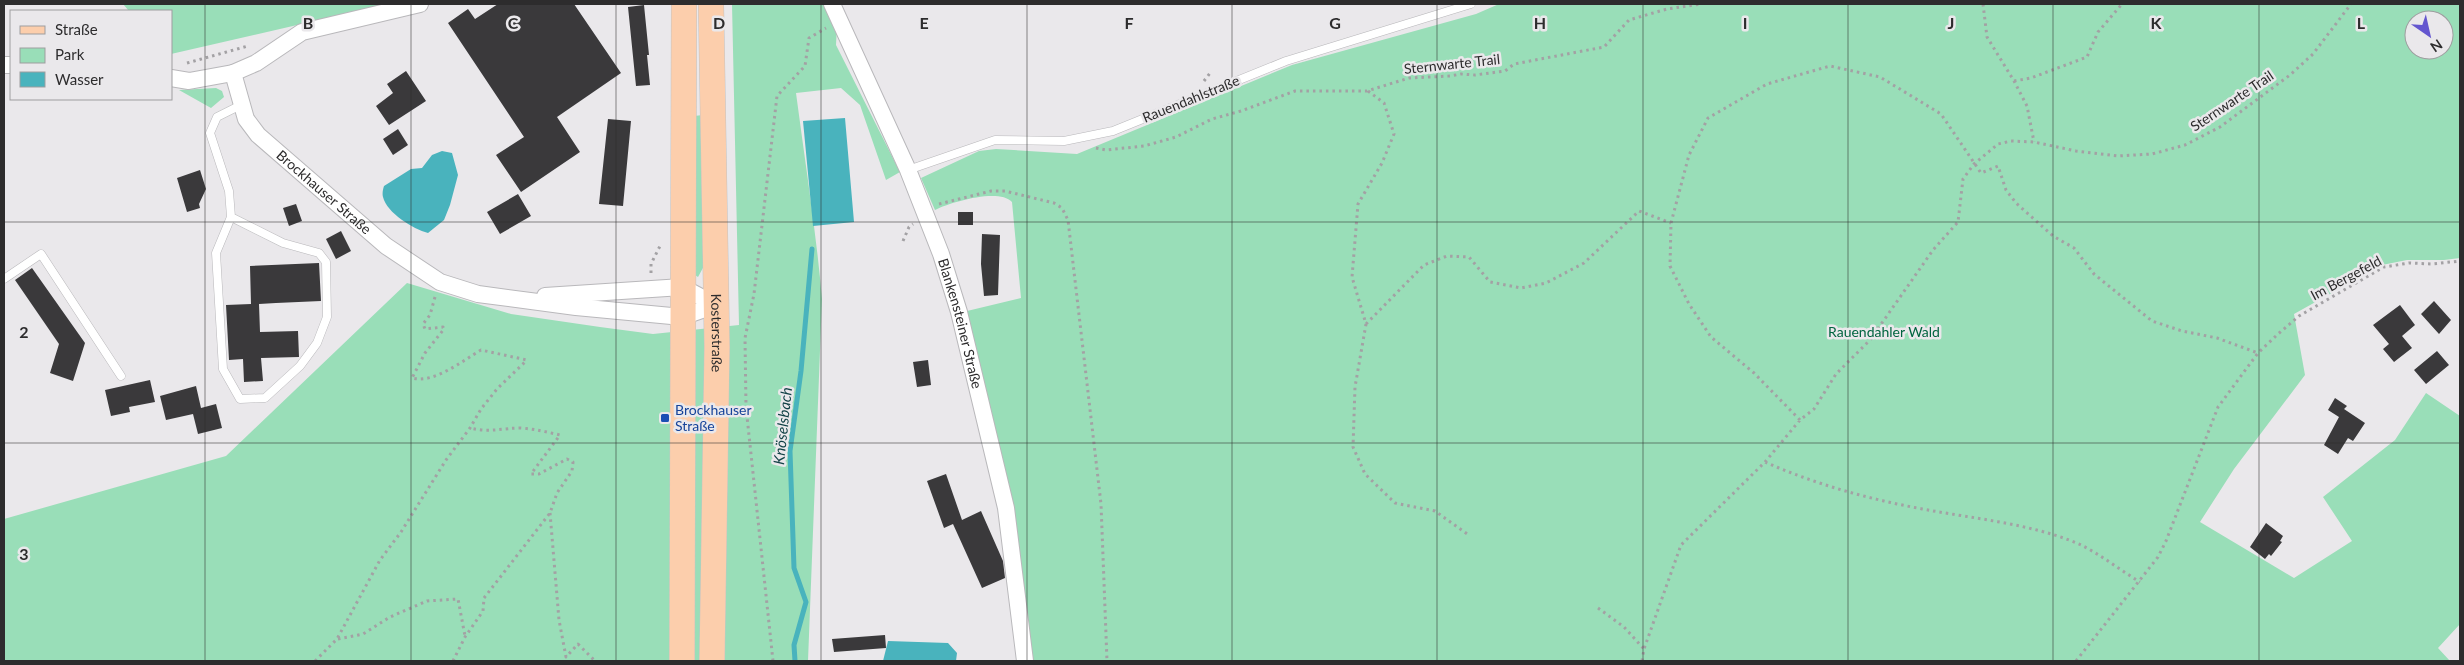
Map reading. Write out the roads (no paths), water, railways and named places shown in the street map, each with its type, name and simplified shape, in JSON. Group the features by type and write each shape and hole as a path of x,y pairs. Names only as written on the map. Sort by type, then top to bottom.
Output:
{"main road":[{"path":"682,661 684,4"},
{"name":"Kosterstraße","path":"711,4 716,305 716,479 712,661"}],"street":[{"path":"172,78 189,81 233,73 256,63 302,32 420,4"},
{"name":"Blankensteiner Straße","path":"832,4 908,170 941,254 959,312 1000,479 1014,562 1025,661"},
{"name":"Brockhauser Straße","path":"233,73 240,105 246,119 258,135 386,246 440,282 470,292 505,298 682,317 716,305"},
{"path":"682,287 716,305"},
{"name":"Brockhauser Straße","path":"505,298 682,287"}],"lane":[{"name":"Rauendahlstraße","path":"908,170 995,140 1064,141 1113,131 1286,60 1471,4"},
{"path":"231,217 284,243 319,253 326,262 327,318 317,342 300,366 264,398 240,399 223,369 216,253 231,217 229,191 210,134 217,117 240,105"},
{"path":"4,279 41,254 121,376"}],"water":[{"path":"845,118 854,222 813,226 803,121"},
{"path":"442,151 452,153 458,175 444,220 428,233 408,224 395,214 385,203 383,190 384,186 411,169 422,168 432,155"},
{"path":"888,641 948,643 957,653 956,661 883,661"}],"waterway":[{"name":"Knöselsbach","path":"795,661 794,645 806,602 794,568 790,451 801,371 812,249"}],"place":[{"name":"Brockhauser Straße","path":"665,418"}],"park label":[{"name":"Rauendahler Wald","path":"1884,332"}]}
